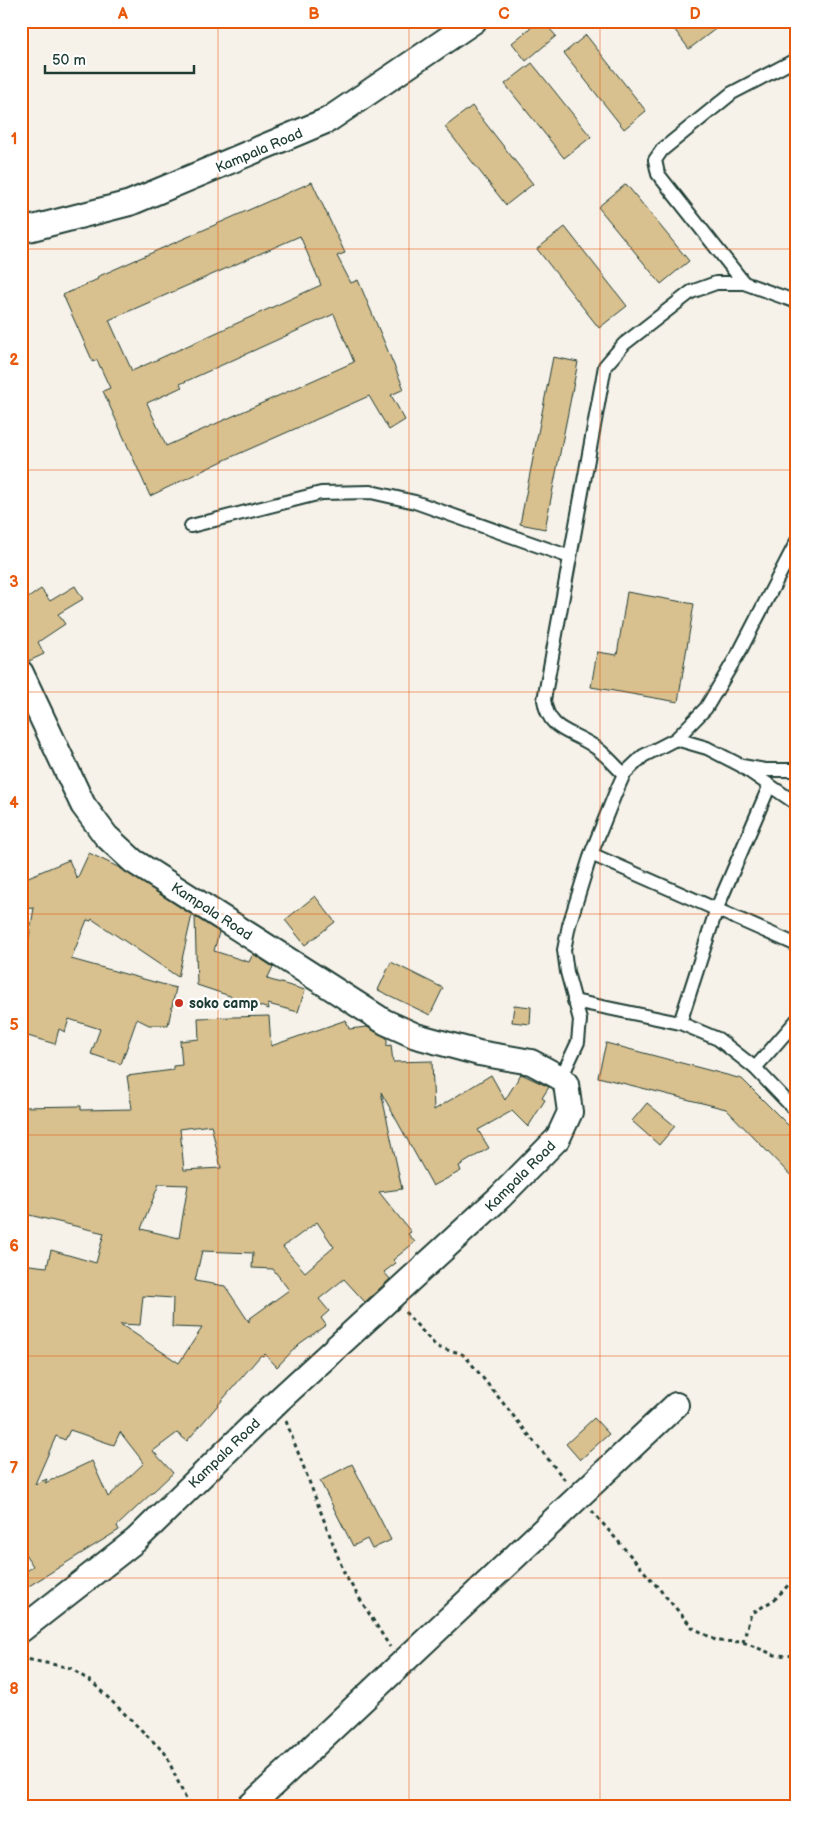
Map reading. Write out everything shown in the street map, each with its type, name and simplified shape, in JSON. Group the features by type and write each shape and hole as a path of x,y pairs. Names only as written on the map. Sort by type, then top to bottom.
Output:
{"street":[{"name":"Kampala Road","path":"21,231 130,203 328,120 474,21"},
{"name":"Kampala Road","path":"21,673 82,805 106,836 133,861 385,1022 416,1036 470,1051 531,1062 561,1078 566,1084 570,1112 558,1138 500,1197 391,1295 279,1400 136,1540 21,1630"},
{"path":"250,1806 578,1495 676,1405"}],"lane":[{"path":"744,283 658,174 655,160 662,150 732,93 797,59"},
{"path":"624,774 593,745 554,725 546,712 544,700 598,392 605,366 624,344 691,292 716,283 744,283 797,302"},
{"path":"191,526 321,494 371,492 415,502 570,557"},
{"path":"561,1078 578,1042 580,1020 567,972 564,950 569,925 591,854 624,774 643,756 676,739 706,708 741,649 797,541"},
{"path":"676,739 707,748 742,766 769,787 797,804"},
{"path":"742,766 765,770 797,770"},
{"path":"680,1023 717,908 769,787"},
{"path":"591,854 717,908 797,945"},
{"path":"574,1001 680,1023 718,1038 755,1068 797,1112"},
{"path":"755,1068 797,1020"}],"path":[{"path":"391,1295 434,1345 458,1352 466,1357 578,1495 692,1627 717,1641 743,1642 775,1655 797,1656"},
{"path":"279,1400 345,1575 401,1664"},
{"path":"743,1642 751,1614 775,1599 797,1576"},
{"path":"21,1658 72,1668 94,1684 165,1753 189,1806"}],"building":[{"path":"539,21 543,21 556,36 526,61 512,43"},
{"path":"668,21 726,21 689,49"},
{"path":"586,35 646,111 624,129 564,53"},
{"path":"532,63 591,137 564,158 505,84"},
{"path":"472,106 533,184 506,205 445,127"},
{"path":"312,182 345,253 337,256 351,283 358,280 404,389 391,395 405,420 389,430 369,396 227,459 150,496 103,391 110,388 97,360 93,362 63,295 98,279 97,277","holes":["300,236 321,285 132,371 109,320","334,314 354,362 166,446 147,403 182,387 180,384"]},
{"path":"626,184 689,261 661,284 598,207"},
{"path":"565,227 627,306 599,328 537,249"},
{"path":"553,357 578,362 545,529 520,524"},
{"path":"75,586 83,599 58,614 65,624 38,642 44,654 29,661 21,643 21,603 41,589 50,601"},
{"path":"627,592 694,604 678,702 591,687 597,652 617,655"},
{"path":"89,853 120,868 192,915 178,977 92,919 91,921 87,920 71,959 176,988 168,1025 149,1025 137,1019 121,1064 91,1054 100,1029 69,1019 65,1032 59,1029 55,1044 21,1034 21,984 34,908 21,909 21,880 69,860 77,879"},
{"path":"315,896 335,922 305,945 285,920"},
{"path":"195,917 219,932 214,951 249,962 253,954 273,967 267,979 305,990 298,1012 268,1004 269,1009 197,985"},
{"path":"391,962 443,988 430,1015 378,990"},
{"path":"514,1005 531,1007 530,1024 512,1022"},
{"path":"269,1016 271,1046 346,1020 349,1029 367,1027 387,1038 387,1046 391,1045 393,1062 432,1061 434,1110 491,1075 505,1100 521,1074 549,1087 542,1098 545,1100 528,1127 512,1111 478,1130 489,1148 459,1166 461,1171 433,1186 381,1092 402,1189 379,1192 411,1232 408,1234 415,1242 393,1260 396,1263 384,1272 390,1279 365,1302 344,1279 319,1299 329,1311 321,1318 326,1325 299,1344 277,1367 265,1354 261,1355 187,1441 177,1433 153,1451 173,1473 117,1526 119,1530 21,1591 21,1576 33,1566 21,1548 21,1264 47,1267 51,1250 96,1263 104,1233 21,1213 21,1107 81,1106 81,1110 132,1109 127,1076 173,1070 173,1066 182,1065 180,1041 199,1039 198,1018","holes":["211,1125 221,1168 184,1170 180,1129","159,1184 188,1185 179,1238 141,1229","317,1222 334,1247 305,1272 283,1247","202,1251 253,1253 252,1268 273,1269 289,1290 249,1319 249,1322 225,1286 195,1281","143,1296 173,1298 172,1327 202,1328 179,1363 120,1324 140,1325","70,1430 114,1445 120,1432 144,1463 108,1497 92,1461 45,1483 47,1479 35,1484 56,1436 65,1440"]},
{"path":"606,1043 742,1079 797,1134 797,1182 726,1109 598,1077"},
{"path":"647,1103 675,1126 659,1145 632,1121"},
{"path":"594,1418 609,1434 580,1460 566,1444"},
{"path":"352,1464 391,1540 372,1549 367,1539 353,1546 320,1481"}],"place":[{"name":"soko camp","path":"179,1003"}]}
